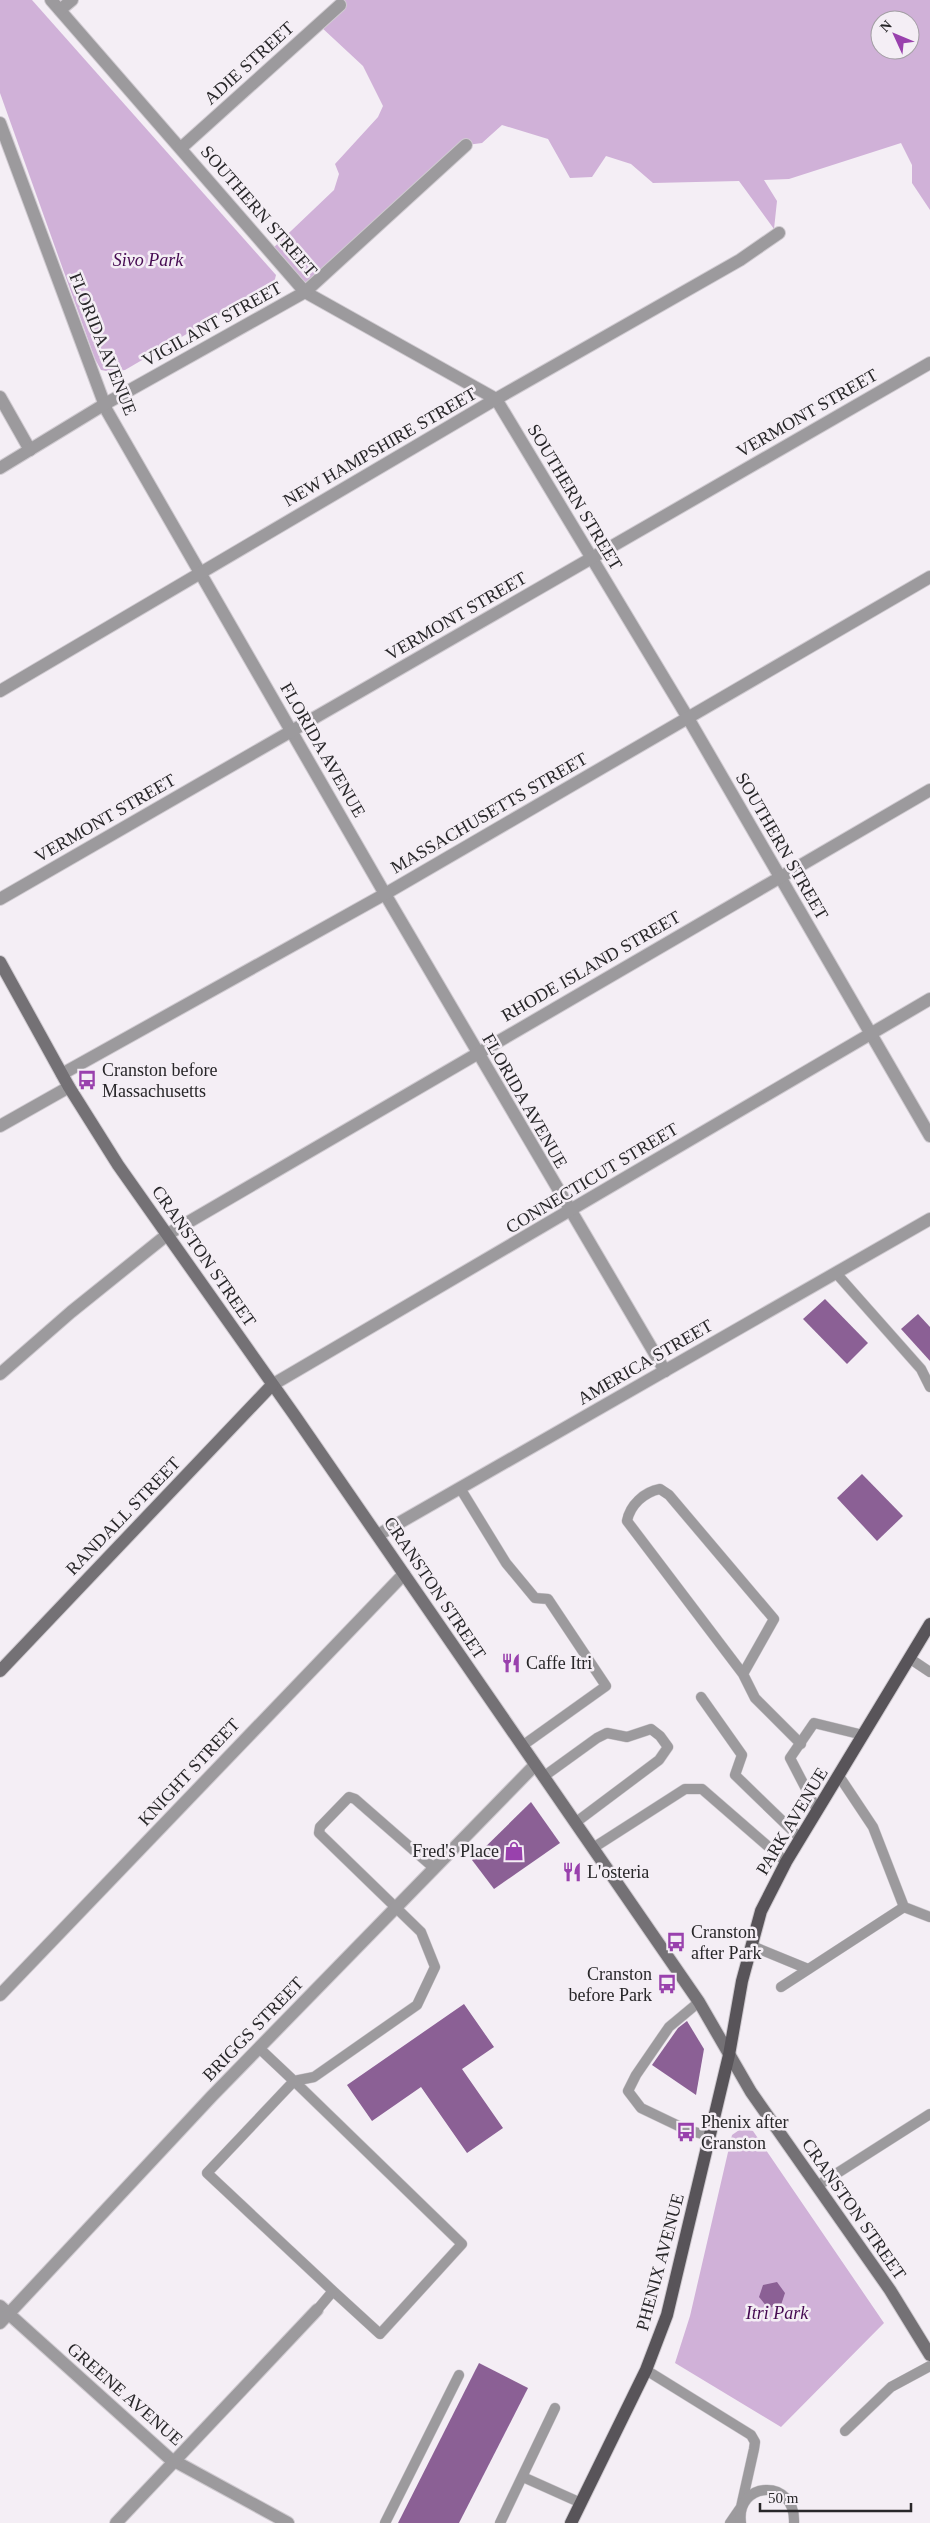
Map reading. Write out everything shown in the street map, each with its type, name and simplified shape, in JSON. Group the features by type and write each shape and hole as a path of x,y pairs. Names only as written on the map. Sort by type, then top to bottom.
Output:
{"main road":[{"name":"CRANSTON STREET","path":"0,962 69,1087 118,1165 378,1535 699,2002 751,2092 890,2290 930,2356"},
{"name":"RANDALL STREET","path":"0,1671 272,1385"},
{"name":"PARK AVENUE","path":"729,2055 742,1981 761,1911 800,1838 929,1626"},
{"name":"PHENIX AVENUE","path":"571,2523 646,2370 667,2315 729,2055"}],"street":[{"name":"SOUTHERN STREET","path":"51,0 305,292 496,399 688,718 930,1136"},
{"path":"60,10 72,0"},
{"name":"ADIE STREET","path":"180,148 340,5"},
{"name":"FLORIDA AVENUE","path":"0,123 105,404 477,1053 665,1371"},
{"name":"VIGILANT STREET","path":"0,468 105,404 305,292 466,145"},
{"name":"NEW HAMPSHIRE STREET","path":"0,691 496,399 740,260 779,233"},
{"name":"VERMONT STREET","path":"0,899 930,363"},
{"path":"0,397 30,450"},
{"name":"MASSACHUSETTS STREET","path":"62,1074 385,894 930,577"},
{"name":"RHODE ISLAND STREET","path":"0,1374 71,1312 168,1234 930,790"},
{"name":"CONNECTICUT STREET","path":"272,1385 570,1212 930,999"},
{"path":"0,1126 69,1087"},
{"name":"AMERICA STREET","path":"378,1535 930,1219"},
{"name":"KNIGHT STREET","path":"0,1995 404,1574"},
{"name":"BRIGGS STREET","path":"3,2314 535,1765"},
{"path":"116,2523 317,2310"},
{"name":"GREENE AVENUE","path":"3,2314 174,2461 288,2523"}],"lane":[{"path":"836,1273 921,1369 930,1387"},
{"path":"460,1488 506,1563 535,1598 548,1599 606,1686 522,1746"},
{"path":"743,1674 774,1619 669,1495 660,1490 650,1491 629,1511 627,1521 743,1674 755,1698 801,1744"},
{"path":"909,1658 930,1672"},
{"path":"701,1697 742,1755 735,1775 800,1838"},
{"path":"817,1810 790,1758 814,1723 863,1735"},
{"path":"543,1777 597,1738 608,1733 627,1737 651,1729 660,1736 668,1747 659,1760 575,1823"},
{"path":"839,1776 874,1827 904,1907 930,1917"},
{"path":"593,1848 685,1789 702,1789 786,1862"},
{"path":"259,2048 294,2081 462,2244 380,2334 207,2173 294,2081 314,2077 417,2005 435,1967 421,1932 319,1833 320,1827 349,1797 355,1799 434,1868"},
{"path":"781,1987 904,1907"},
{"path":"752,1946 808,1970"},
{"path":"699,2002 669,2027 636,2075 628,2091 641,2108 687,2130 710,2136"},
{"path":"818,2186 930,2114"},
{"path":"317,2310 333,2291"},
{"path":"845,2431 891,2387 930,2366"},
{"path":"646,2370 751,2435 754,2449 741,2508 741,2523"},
{"path":"385,2523 460,2375"},
{"path":"500,2523 555,2408"},
{"path":"522,2477 581,2503"},
{"path":"730,2523 752,2494 770,2489 787,2498 792,2505 794,2523"}],"green space":[{"name":"Sivo Park","path":"0,0 32,0 276,275 274,283 125,370 111,372 101,370 95,359 0,93"},
{"path":"338,0 930,0 930,210 912,183 912,165 901,143 789,179 764,180 777,201 774,229 739,181 653,183 631,164 606,156 592,177 570,178 548,139 502,125 482,143 467,145 308,288 271,250 334,190 339,174 335,164 378,117 383,106 363,66 320,26"},
{"name":"Itri Park","path":"742,2128 753,2131 884,2323 781,2427 675,2363 690,2316 732,2135"}],"building":[{"path":"825,1299 868,1343 847,1364 803,1319"},
{"path":"918,1314 930,1327 930,1361 901,1329"},
{"path":"862,1474 903,1516 877,1541 837,1498"},
{"name":"Fred's Place","path":"531,1802 560,1843 494,1889 472,1860"},
{"path":"464,2004 494,2047 462,2069 503,2128 467,2153 421,2087 372,2121 347,2085"},
{"path":"687,2021 704,2049 696,2095 652,2065 678,2028"},
{"path":"777,2282 785,2293 781,2305 768,2308 759,2297 763,2285"},
{"path":"479,2363 528,2388 459,2523 398,2523"}],"place":[{"name":"Cranston before Massachusetts","path":"87,1080"},
{"name":"Caffe Itri","path":"511,1663"},
{"name":"Fred's Place","path":"514,1851"},
{"name":"L'osteria","path":"572,1872"},
{"name":"Cranston after Park","path":"676,1942"},
{"name":"Cranston before Park","path":"667,1984"},
{"name":"Phenix after Cranston","path":"686,2132"}]}
